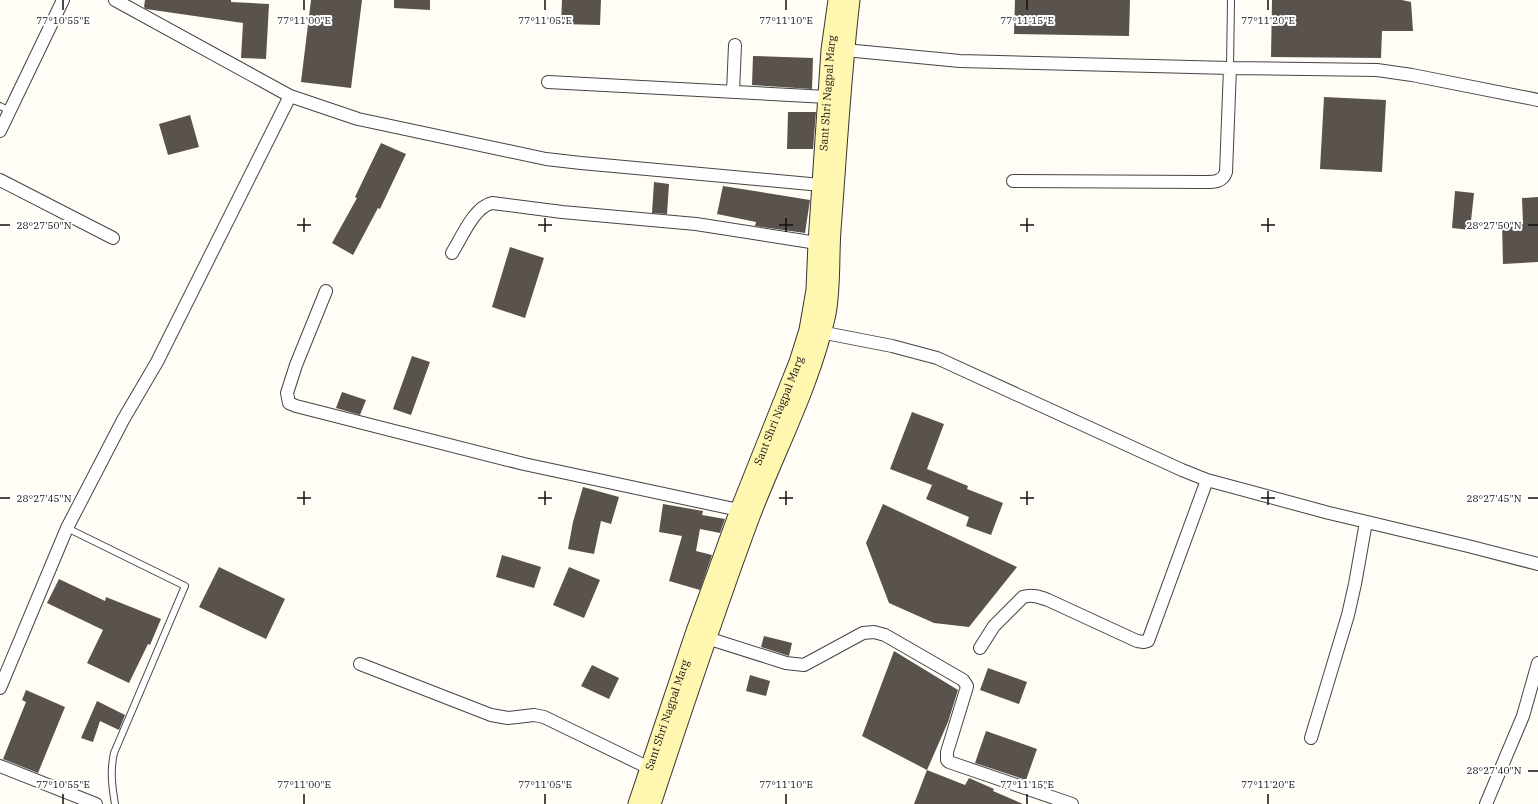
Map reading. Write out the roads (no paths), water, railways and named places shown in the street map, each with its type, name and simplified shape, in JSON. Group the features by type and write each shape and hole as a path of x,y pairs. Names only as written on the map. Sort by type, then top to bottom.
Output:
{"main road":[{"name":"Sant Shri Nagpal Marg","path":"652,804 707,638 753,513 812,365 815,331 817,243 830,50 837,0"},
{"name":"Sant Shri Nagpal Marg","path":"637,804 694,634 739,510 798,362 827,311 830,290 831,243 845,50 851,0"}],"street":[{"path":"0,131 5,109 64,0"},
{"path":"115,0 290,96 358,119 546,159 821,185"},
{"path":"733,92 735,45"},
{"path":"845,50 960,61 1377,70 1412,75 1538,100"},
{"path":"1013,180 1220,181 1223,179 1226,172 1230,68"},
{"path":"548,82 827,97"},
{"path":"0,688 67,528 123,420 157,362 290,96"},
{"path":"0,180 113,238"},
{"path":"452,253 478,211 486,205 492,204 696,224 817,243"},
{"path":"326,291 296,365 287,393 289,403 524,464 739,510"},
{"path":"815,331 892,346 937,358 1207,480 1366,522 1538,564"},
{"path":"980,648 994,626 1023,597 1027,596 1040,597 1048,600 1137,641 1148,641 1207,480"},
{"path":"1311,738 1348,615 1358,570 1366,522"},
{"path":"707,638 786,663 804,665 863,632 874,632 886,635 966,683 966,690 946,752 947,760 949,762 1072,804"},
{"path":"1486,804 1523,716 1538,663"},
{"path":"360,664 491,715 508,718 534,715 544,717 649,768"},
{"path":"0,766 96,804"}],"lane":[{"path":"1230,68 1231,0"},
{"path":"67,528 185,586 114,753 111,768 111,780 115,804"}]}
